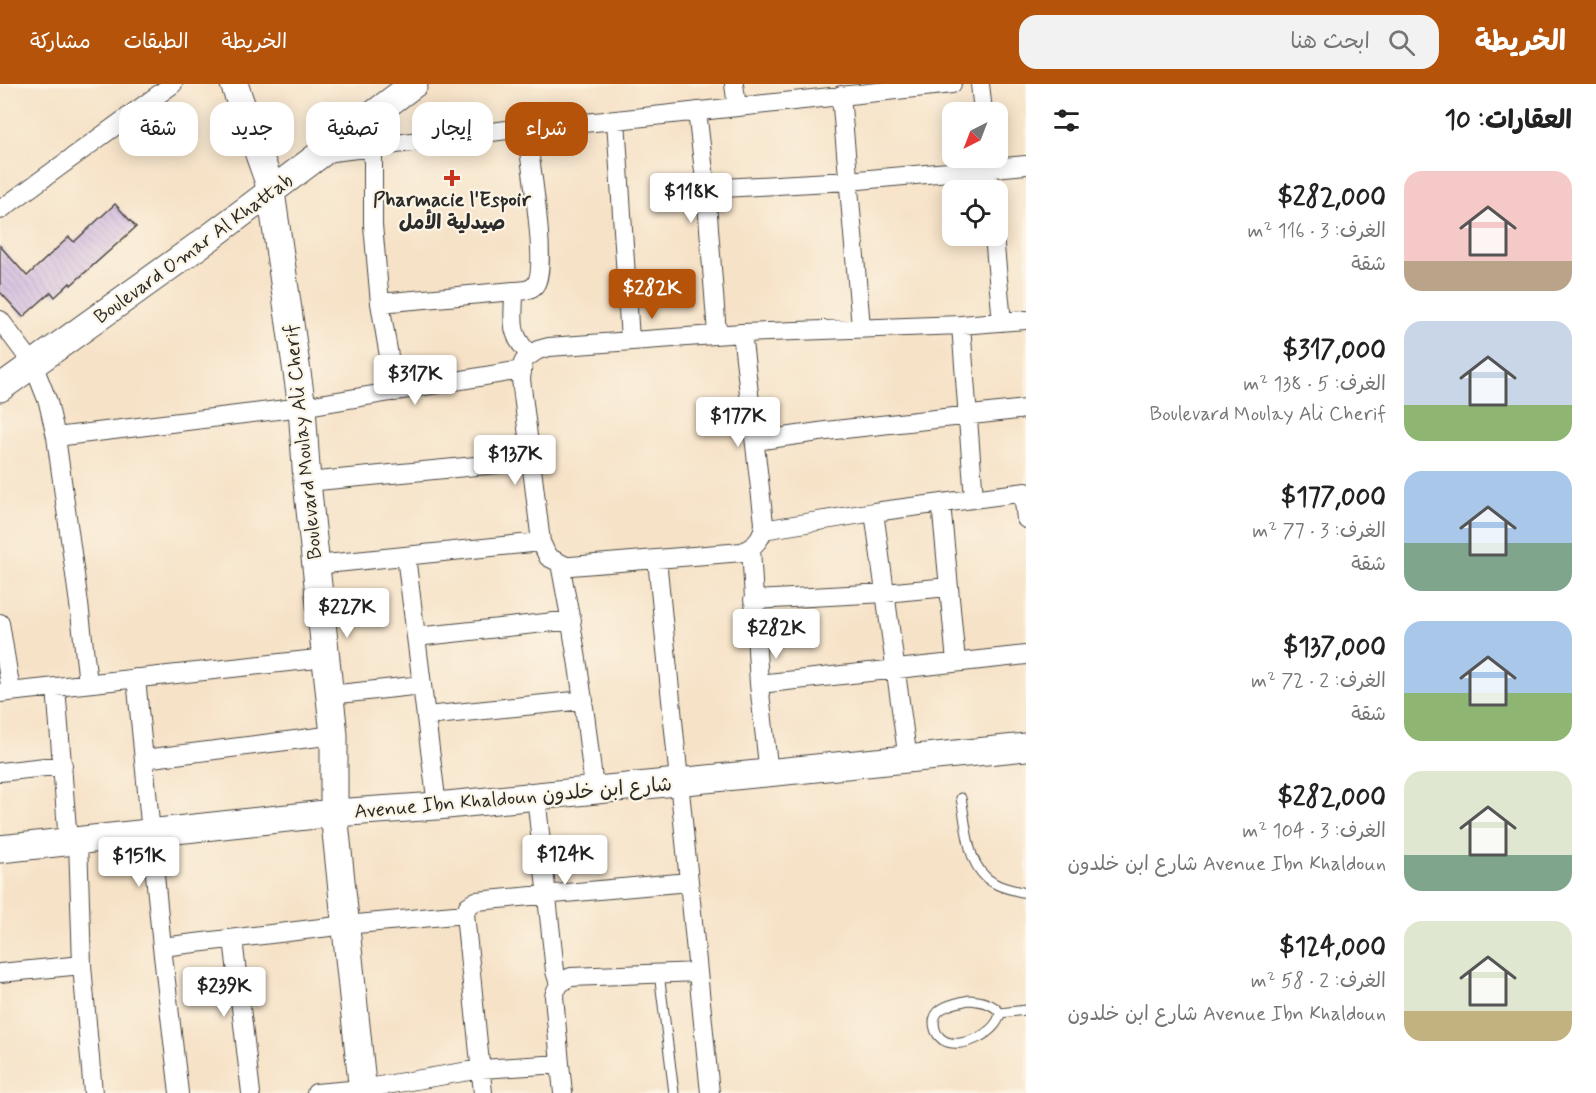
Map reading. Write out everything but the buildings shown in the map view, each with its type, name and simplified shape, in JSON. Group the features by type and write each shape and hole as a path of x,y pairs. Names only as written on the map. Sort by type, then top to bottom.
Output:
{"street":[{"path":"0,210 172,84"},
{"name":"Boulevard Omar Al Khattab","path":"269,184 397,84"},
{"name":"Boulevard Omar Al Khattab","path":"390,102 414,84"},
{"path":"734,84 737,107"},
{"path":"588,123 737,107 833,92 952,84"},
{"path":"980,84 982,102"},
{"name":"Boulevard Moulay Ali Cherif","path":"235,85 269,184 302,407 307,482 334,735 334,813 363,1091"},
{"path":"833,92 848,181 861,327"},
{"path":"698,111 717,334"},
{"path":"616,120 630,340"},
{"path":"400,143 505,131"},
{"name":"Boulevard Omar Al Khattab","path":"0,388 29,359 128,276 269,184 318,156"},
{"path":"373,156 373,225 380,303 394,392"},
{"path":"380,303 526,290 535,285 540,274 540,250 529,156"},
{"path":"1008,164 1026,165"},
{"path":"706,189 848,181 948,168"},
{"path":"995,246 1002,322"},
{"path":"514,291 514,332 526,362 530,461 540,542 548,557 571,566 742,552 756,543 763,530 742,333"},
{"path":"0,320 29,359 48,402 56,437 79,604 87,683"},
{"path":"56,437 302,407 394,392 526,362 549,347 717,334 861,327 961,326 1026,320"},
{"path":"961,326 974,499"},
{"name":"Boulevard Omar Al Khattab","path":"0,373 29,359"},
{"path":"755,441 1026,408"},
{"path":"307,482 530,461"},
{"path":"763,530 874,512 1024,493 1026,519"},
{"path":"941,503 956,662"},
{"path":"874,512 908,760"},
{"path":"316,565 540,542"},
{"path":"751,548 759,684 769,774"},
{"path":"406,556 437,806"},
{"path":"657,559 710,1093"},
{"path":"560,563 572,620 584,700 594,790"},
{"path":"753,600 948,587"},
{"path":"416,637 572,620"},
{"path":"0,622 5,692 326,658"},
{"path":"759,684 1026,655"},
{"path":"136,678 162,947 179,1093"},
{"path":"330,695 422,685"},
{"path":"56,687 73,842 93,1093"},
{"path":"426,716 584,700"},
{"path":"144,759 334,735"},
{"name":"Avenue Ibn Khaldoun شارع ابن خلدون","path":"0,849 334,813 437,806 1026,747"},
{"path":"0,772 63,765"},
{"path":"536,796 555,971 559,984 554,996 563,1093"},
{"path":"483,1093 465,914 468,906 476,901 689,882"},
{"path":"162,947 346,925 465,914"},
{"path":"233,939 251,1093"},
{"path":"0,973 82,965"},
{"path":"559,984 571,978 698,972"},
{"path":"316,1093 363,1091 481,1069 560,1064"}],"lane":[{"path":"961,798 975,866 983,876 995,884 1026,893"},
{"path":"659,973 674,1093"},
{"path":"969,1000 996,1007 1000,1013 995,1027 966,1042 944,1041 936,1033 933,1023 936,1012 943,1007 969,1000"},
{"path":"1000,1013 1026,1010"}],"place":[{"name":"Pharmacie l'Espoir صيدلية الأمل","path":"452,178"}]}
